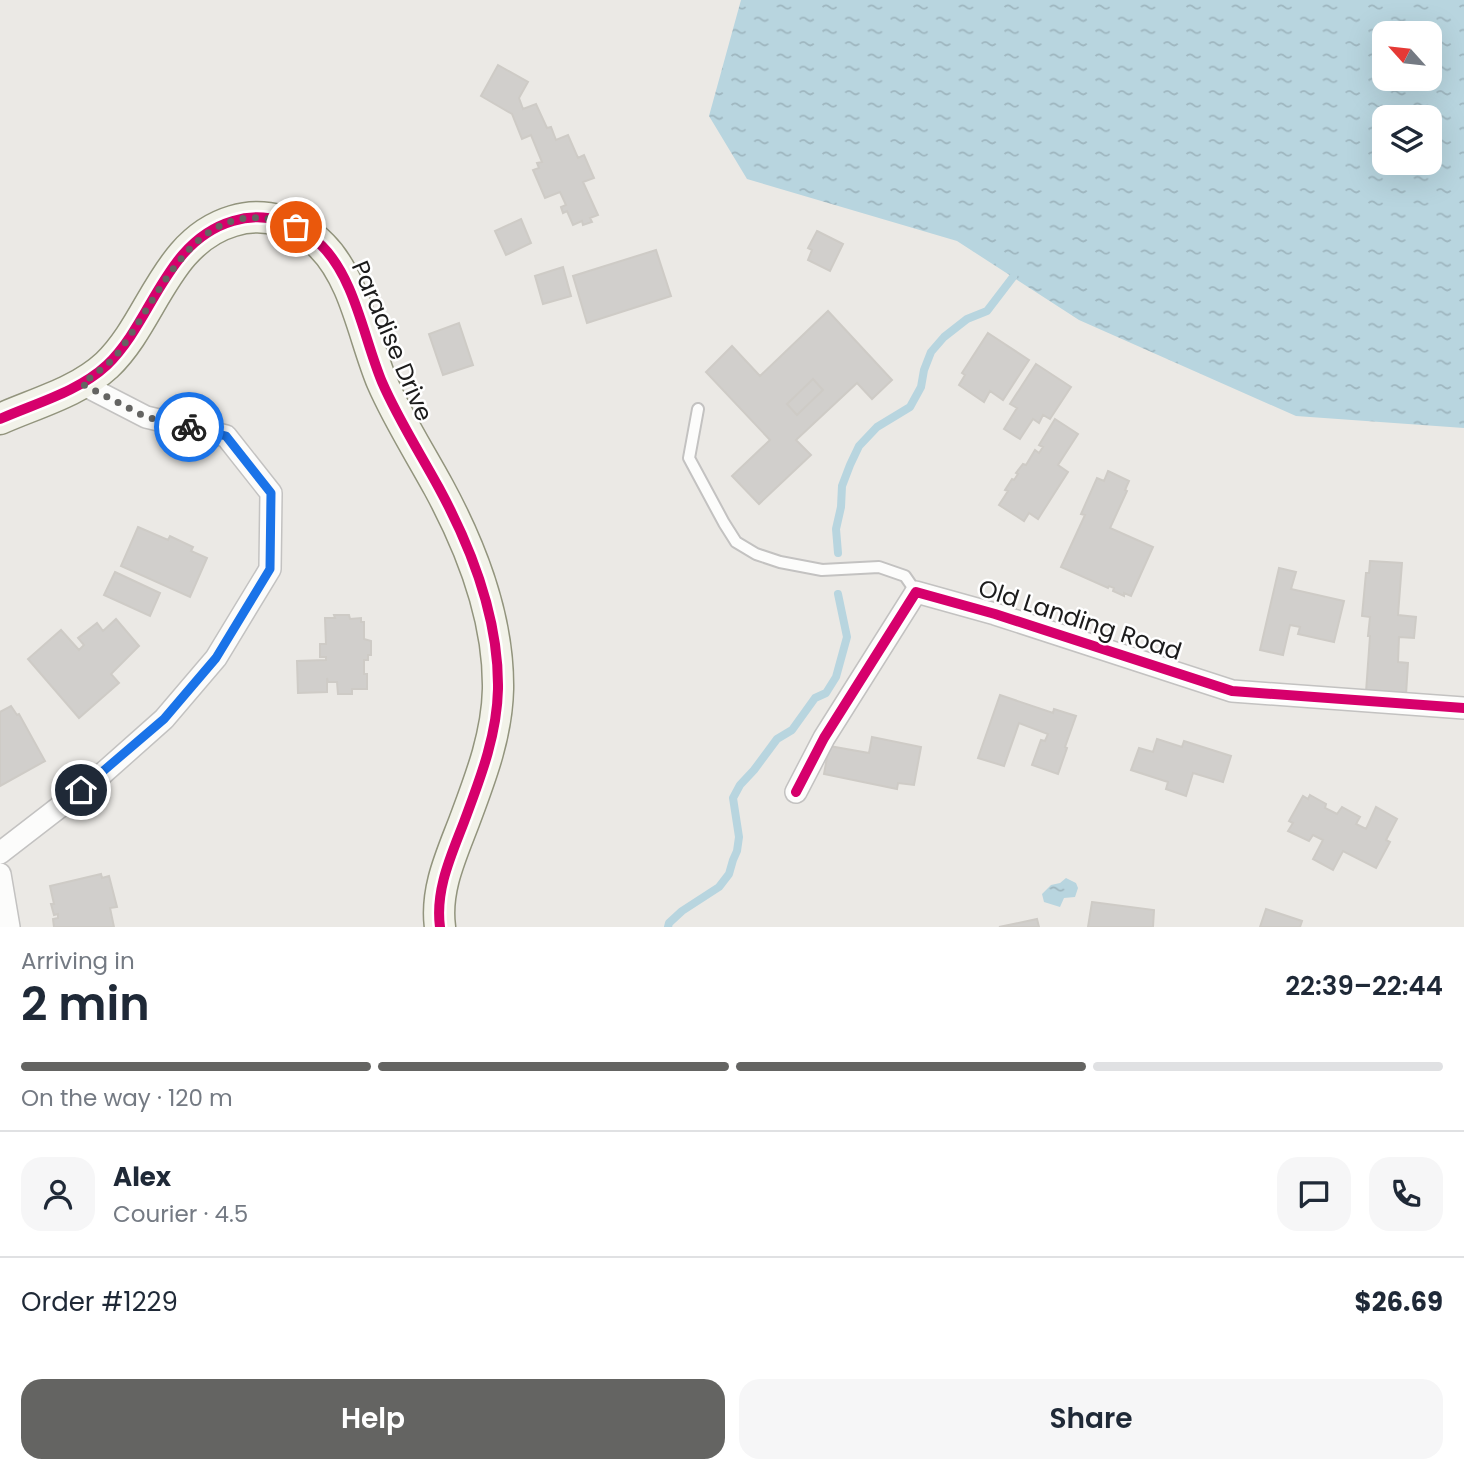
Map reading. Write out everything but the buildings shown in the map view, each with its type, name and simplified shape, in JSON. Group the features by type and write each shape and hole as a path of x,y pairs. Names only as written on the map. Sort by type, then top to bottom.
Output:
{"street":[{"name":"Paradise Drive","path":"0,419 82,384 102,369 118,353 179,259 216,228 232,221 250,218 280,220 311,236 332,257 352,298 387,392 464,538 484,593 496,646 498,690 494,732 478,786 444,877 439,905 440,927"},
{"path":"0,853 101,775 164,719 216,658 270,569 271,493 226,436 146,417 82,384"},
{"path":"796,792 824,738 916,592"},
{"name":"Old Landing Road","path":"916,592 995,614 1232,691 1464,708"},
{"path":"0,873 9,927"}],"lane":[{"path":"698,410 689,458 736,542 756,554 780,562 822,570 879,567 905,576 916,592"}],"water":[{"path":"741,0 1464,0 1464,428 1296,416 1079,320 957,241 747,179 709,116"},
{"path":"1066,878 1076,883 1078,888 1075,897 1064,898 1060,907 1044,902 1042,894 1051,885"}],"waterway":[{"path":"838,553 836,529 842,486 859,446 877,427 910,407 921,387 931,352 944,337 967,319 987,311 1013,277"},
{"path":"668,927 682,911 719,887 729,874 739,837 733,798 740,785 777,739 792,730 815,698 826,693 836,677 847,637 838,594"}],"cycle path":[{"path":"0,419 70,390 107,365 137,327 175,264 191,246 210,231 245,218 269,218 292,225 322,246 343,275 388,396 462,535 481,585 494,636 498,689 495,724 482,773 445,873 440,900 440,927"},
{"path":"796,792 824,738 916,592 995,614 1232,691 1464,708"}],"way so far":[{"path":"189,427 146,417 82,384 118,353 179,259 202,237 232,221 250,218 265,217 296,227"}],"route":[{"path":"81,790 164,719 216,658 270,569 271,493 226,436 189,427"}]}
